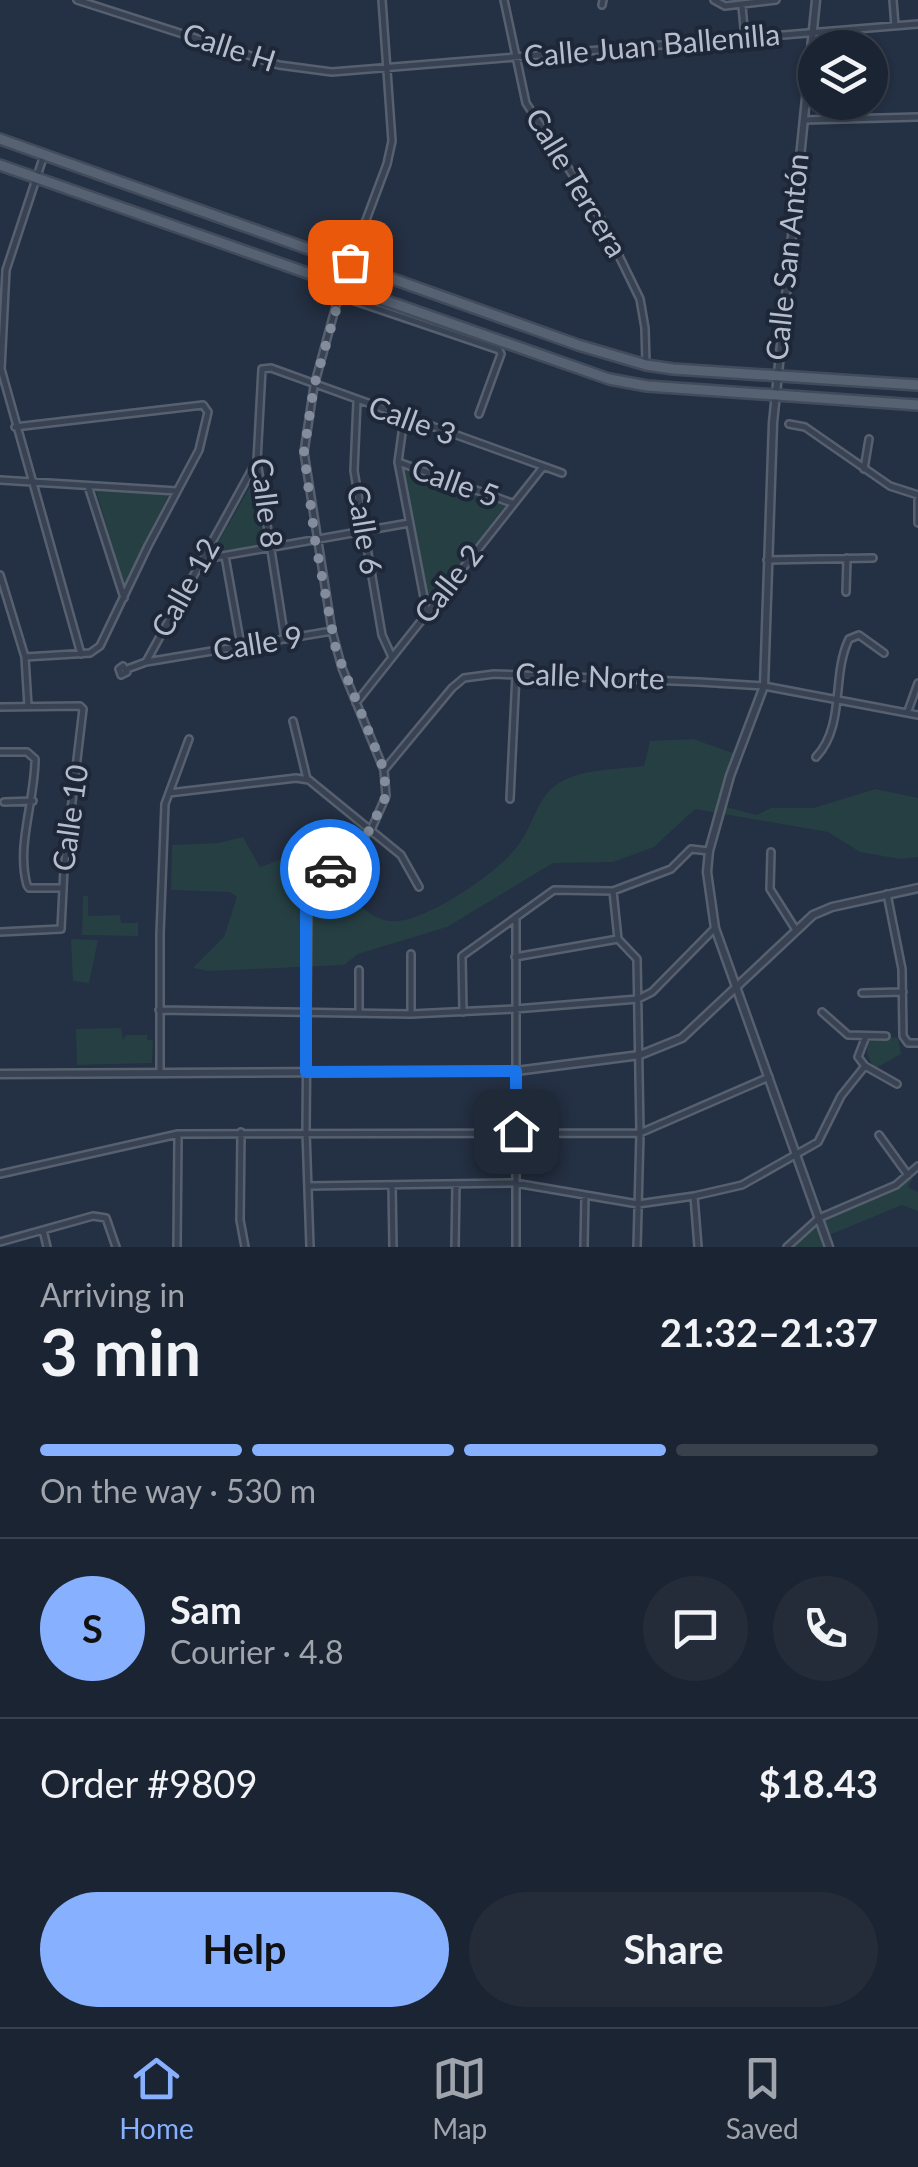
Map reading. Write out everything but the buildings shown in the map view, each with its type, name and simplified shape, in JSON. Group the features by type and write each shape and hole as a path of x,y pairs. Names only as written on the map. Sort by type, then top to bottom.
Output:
{"main road":[{"path":"0,139 578,345 646,365 918,385"},
{"path":"0,165 609,379 647,386 918,405"}],"street":[{"name":"Calle H","path":"77,0 278,65 332,72 386,68"},
{"path":"310,1247 306,1132 308,894 370,830 386,796 384,770 332,632 304,452 314,386 342,284 392,141 382,0"},
{"name":"Calle Tercera","path":"504,0 526,103 600,218 640,299 646,365"},
{"path":"714,0 725,6 776,0"},
{"name":"Calle San Antón","path":"812,30 816,0"},
{"path":"893,0 895,26"},
{"path":"742,6 744,39"},
{"name":"Calle Juan Ballenilla","path":"848,30 918,24"},
{"name":"Calle Juan Ballenilla","path":"386,68 798,34"},
{"path":"888,118 918,117"},
{"name":"Calle San Antón","path":"801,120 775,394 764,686 730,776 709,851 708,886 714,928 829,1247"},
{"path":"44,154 3,269 2,382 81,654"},
{"path":"339,296 499,350 501,354 480,414"},
{"name":"Calle 3","path":"264,368 562,473"},
{"name":"Calle 8","path":"264,368 260,373 257,461 285,639"},
{"name":"Calle 6","path":"357,401 352,452 382,635 392,657"},
{"path":"16,427 203,405 208,412 204,438 100,646 96,651 81,654 25,657"},
{"path":"404,418 398,462 426,613"},
{"path":"789,424 805,428 896,489 918,497 918,524"},
{"path":"864,469 869,439"},
{"name":"Calle 12","path":"146,662 257,461"},
{"name":"Calle 5","path":"398,462 512,503"},
{"name":"Calle 2","path":"356,703 543,467"},
{"path":"0,480 177,491"},
{"path":"88,486 124,599"},
{"path":"205,559 409,523"},
{"path":"225,556 241,646"},
{"path":"846,592 847,558"},
{"path":"767,560 873,558"},
{"path":"0,576 25,657 28,706 0,707"},
{"name":"Calle 9","path":"126,669 146,662 332,632"},
{"path":"816,757 832,734 844,655 852,636 859,635 884,652"},
{"path":"510,799 516,674"},
{"name":"Calle Norte","path":"384,770 457,683 479,675 764,686 918,715"},
{"path":"908,711 918,683"},
{"name":"Calle 10","path":"0,932 60,930 83,710 80,706 28,706"},
{"path":"292,722 306,780 401,855 419,886"},
{"path":"160,1071 164,812 189,739"},
{"path":"0,752 32,754 35,760 22,860 27,885 62,888"},
{"path":"169,793 306,780"},
{"path":"4,802 32,801"},
{"path":"463,1012 462,956 554,890 613,891 670,869 690,850 709,851"},
{"path":"772,852 770,889 796,930"},
{"path":"0,1074 516,1071 640,1054 682,1038 822,910 918,888"},
{"path":"613,891 618,939 637,959 637,1247"},
{"path":"887,894 903,992 904,1040 918,1043"},
{"path":"516,916 516,1247"},
{"path":"160,1010 410,1014 638,999 652,992 714,928"},
{"path":"515,957 618,939"},
{"path":"410,1014 411,954"},
{"path":"359,970 359,1013"},
{"path":"862,994 903,992"},
{"path":"822,1012 848,1035 886,1036"},
{"path":"866,1036 858,1057 865,1066 897,1084"},
{"path":"308,1186 516,1183 638,1204 694,1196 742,1185 818,1142 841,1096 865,1066"},
{"path":"0,1174 178,1134 640,1133 769,1077"},
{"path":"241,1132 240,1220 245,1247"},
{"path":"177,1247 178,1134"},
{"path":"879,1135 908,1175"},
{"path":"787,1247 819,1218 896,1185 918,1166"},
{"path":"392,1185 393,1247"},
{"path":"456,1185 456,1247"},
{"path":"584,1194 584,1247"},
{"path":"694,1196 698,1247"},
{"path":"0,1242 93,1216 106,1218 116,1247"},
{"path":"43,1229 47,1247"}],"green space":[{"path":"402,467 506,505 427,606"},
{"path":"255,478 264,543 213,554 214,550"},
{"path":"96,491 169,494 124,584"},
{"path":"693,739 736,754 721,806 757,815 771,808 814,808 875,789 918,798 918,857 900,859 860,852 828,832 695,809 654,847 613,862 553,863 447,927 358,954 344,965 209,971 193,968 224,937 237,897 230,892 171,890 172,845 218,843 243,837 260,867 292,857 312,861 370,913 383,920 398,921 446,902 497,867 519,844 544,797 558,783 594,771 644,766 650,741"},
{"path":"83,896 88,896 88,916 120,915 121,923 138,923 138,936 82,935"},
{"path":"71,939 98,940 89,983 73,981"},
{"path":"121,1028 123,1040 126,1035 147,1035 147,1040 153,1040 152,1063 77,1065 76,1029"},
{"path":"898,1038 901,1054 874,1069 867,1053 868,1040"},
{"path":"907,1176 912,1180 908,1187 918,1192 918,1211 902,1205 827,1236 830,1247 789,1247 819,1220 898,1185"}],"way so far":[{"path":"330,869 370,830 386,796 384,770 336,650 315,540 304,452 314,386 350,262"}],"route":[{"path":"330,869 312,886 306,908 306,1072 516,1071 516,1131"}]}
